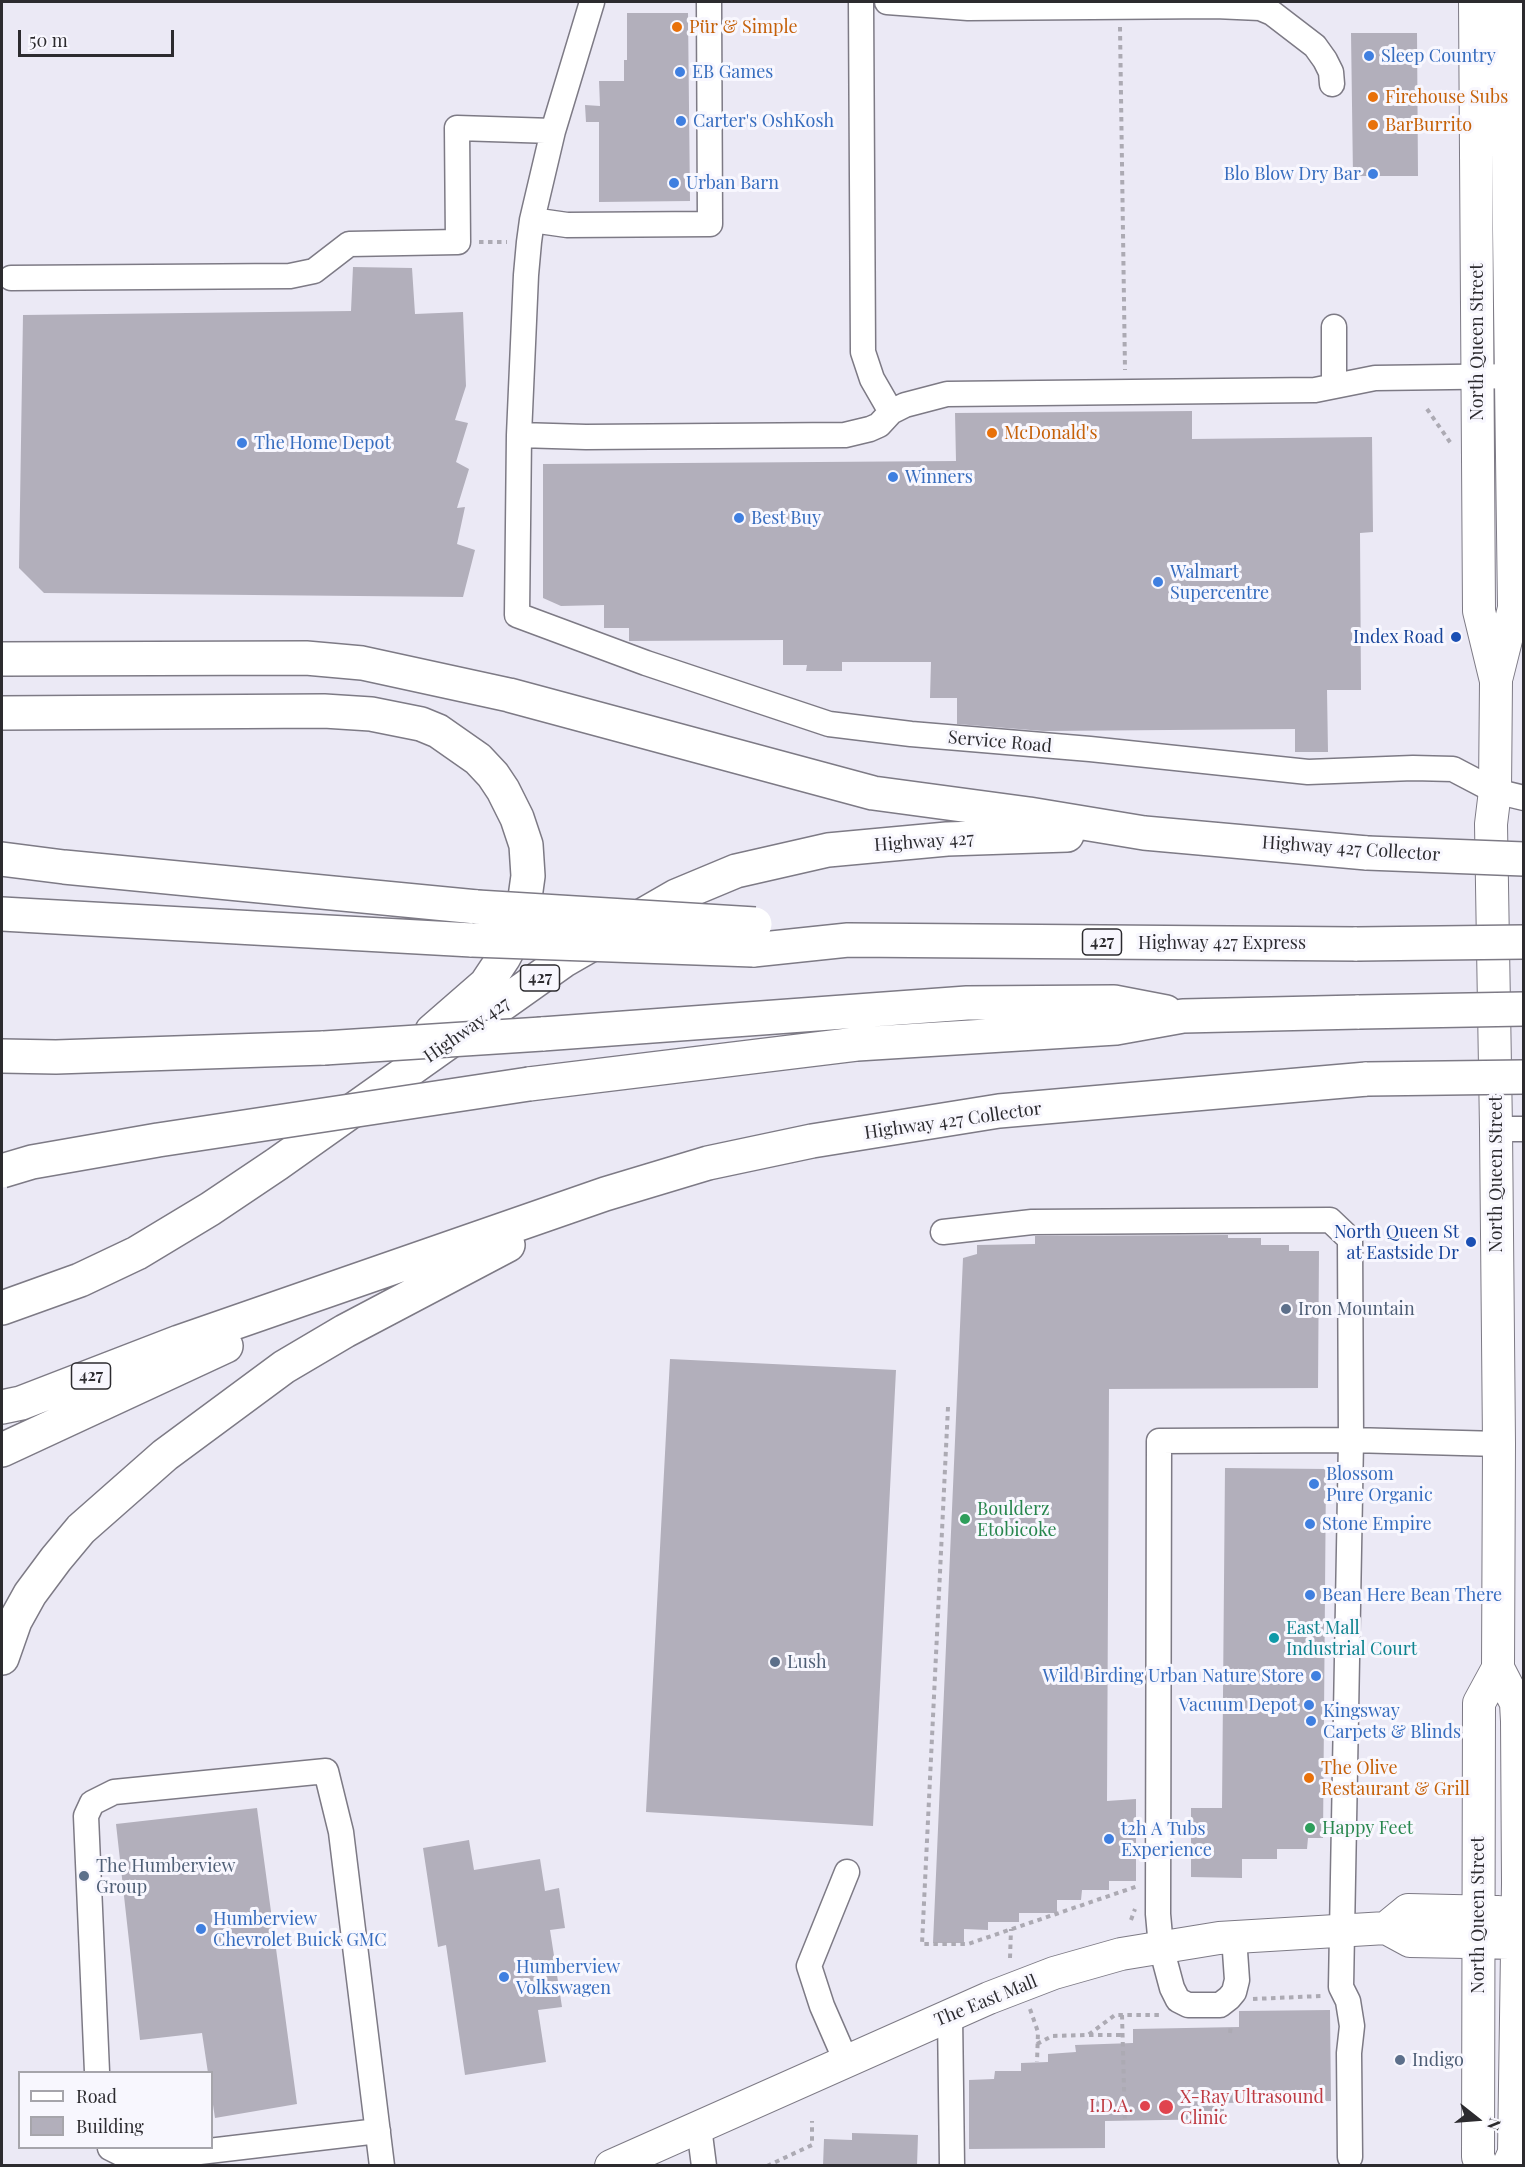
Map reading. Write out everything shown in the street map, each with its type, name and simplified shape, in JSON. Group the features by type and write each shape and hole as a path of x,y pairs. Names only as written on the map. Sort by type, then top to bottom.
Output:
{"highway":[{"path":"2,659 306,658 362,663 509,695 873,793 1144,833"},
{"path":"2,712 324,711 371,714 421,724 438,731 478,759 498,783 517,819 526,845 528,876 524,905 515,936 504,957 486,984 277,1164"},
{"name":"Highway 427 Collector","path":"1144,833 1367,853 1524,859"},
{"name":"Highway 427","path":"2,1308 80,1280 137,1253 210,1209 277,1164 563,962 676,897 736,872 828,850 946,839 1144,833"},
{"path":"2,859 754,937"},
{"path":"2,914 472,940 754,937"},
{"name":"Highway 427 Express","path":"754,937 848,940 1357,944 1524,942"},
{"path":"2,1056 56,1057 324,1048 967,1003 1114,1002 1183,1016"},
{"path":"2,1171 32,1162 158,1140 529,1084 857,1044 1116,1028 1183,1016 1524,1009"},
{"name":"Highway 427 Collector","path":"400,1265 605,1194 708,1163 812,1141 999,1111 1367,1079 1524,1077"},
{"path":"2,1658 15,1622 30,1594 56,1559 81,1529 165,1455 284,1367 345,1330 605,1194"},
{"path":"2,1450 400,1265"},
{"name":"427","path":"2,1407 21,1403 179,1342 400,1265"}],"main road":[{"name":"North Queen Street","path":"1475,2 1479,611 1496,681 1509,794 1491,824 1510,1129 1498,1444 1498,1668 1516,1703 1520,1721 1520,1928 1514,2153 1508,2166"},
{"name":"North Queen Street","path":"1496,681 1514,608 1517,375 1513,10"},
{"name":"North Queen Street","path":"1482,2166 1478,2157 1479,1703 1498,1668"},
{"path":"1408,1910 1478,1911 1520,1928 1478,1942 1410,1941 1386,1928 1408,1910"},
{"name":"The East Mall","path":"611,2166 950,2015 1017,1972 1054,1973 1121,1954 1234,1937 1386,1928"}],"street":[{"path":"592,2 553,131 531,231 526,275 519,435 586,437 845,435 879,425 891,412 905,405 947,394 1315,390 1375,378 1517,375"},
{"path":"531,231 567,225 710,224 709,2"},
{"path":"861,2 863,352 872,379 891,412"},
{"path":"887,2 968,8 1215,6 1260,8 1272,14 1315,46 1331,72 1332,84"},
{"path":"11,278 290,276 314,271 348,244 458,243 457,128 553,131"},
{"path":"1334,327 1334,386"},
{"name":"Service Road","path":"519,435 517,615 646,663 829,724 1308,772 1453,769 1509,794"},
{"path":"943,1232 1032,1222 1329,1220 1350,1239 1351,1440 1339,2000 1343,2034 1350,2053 1350,2157"},
{"path":"1234,1937 1237,1980 1234,1992 1220,2005 1188,2005 1178,2000 1172,1988 1161,1947 1158,1914 1160,1442 1351,1440 1498,1444"},
{"path":"97,2071 86,1816 92,1803 114,1792 326,1771 341,1832 382,2166"},
{"path":"846,2061 822,2006 809,1966 847,1872"},
{"path":"950,2015 952,2166"},
{"path":"699,2127 704,2166"},
{"path":"112,2149 128,2157 141,2159 378,2131"}],"path":[{"path":"1120,7 1125,392"},
{"path":"458,243 531,231"},
{"path":"1427,409 1458,453"},
{"path":"948,1407 922,1944 968,1944 1140,1886 1139,1893"},
{"path":"1131,1920 1137,1901"},
{"path":"1011,1929 1017,1972 1038,2032 1037,2062"},
{"path":"1122,2015 1125,2122"},
{"path":"1230,2033 1232,2020"},
{"path":"1088,2035 1122,2035"},
{"path":"767,2166 812,2145 812,2121"}],"building":[{"path":"627,13 688,13 690,201 599,202 599,122 586,122 585,105 600,106 599,81 624,81 624,60 627,60"},
{"path":"1351,33 1417,33 1418,176 1353,176"},
{"name":"The Home Depot","path":"353,267 412,268 415,314 463,312 466,386 455,420 468,423 456,462 469,469 457,508 465,507 457,544 475,550 463,597 44,593 19,568 23,315 351,311"},
{"name":"Walmart Supercentre","path":"1192,411 1192,439 1372,437 1373,532 1360,533 1361,690 1327,690 1328,752 1295,752 1295,729 1043,731 957,724 957,698 930,698 931,662 842,662 842,671 806,671 807,665 783,665 783,640 629,641 629,628 604,628 604,605 561,606 543,598 543,464 956,461 955,413"},
{"path":"1228,1235 1228,1238 1261,1238 1261,1245 1289,1245 1289,1251 1319,1251 1318,1388 1109,1389 1107,1801 1136,1799 1136,1881 1109,1881 1109,1890 1082,1890 1081,1900 1057,1900 1057,1913 1019,1913 1019,1922 988,1922 988,1930 964,1929 964,1943 933,1943 963,1258 977,1254 977,1245 1035,1244 1035,1236"},
{"path":"670,1359 896,1370 873,1826 646,1812"},
{"name":"East Mall Industrial Court","path":"1225,1468 1326,1469 1323,1838 1308,1838 1307,1849 1277,1849 1277,1859 1242,1859 1242,1878 1191,1877 1191,1808 1222,1808"},
{"name":"Humberview Chevrolet Buick GMC","path":"257,1808 297,2104 215,2118 213,2071 208,2071 202,2033 140,2040 116,1824"},
{"name":"Humberview Volkswagen","path":"469,1840 474,1870 540,1859 545,1891 559,1888 565,1928 550,1930 562,2007 538,2010 546,2062 465,2075 446,1945 438,1947 423,1848"},
{"path":"1330,2010 1331,2101 1224,2103 1224,2119 1105,2121 1105,2148 969,2149 969,2080 994,2079 995,2071 1021,2071 1021,2063 1048,2062 1048,2054 1076,2052 1075,2045 1133,2043 1133,2029 1239,2027 1239,2011"},
{"path":"852,2133 918,2135 917,2166 823,2166 824,2139 852,2140"}],"place":[{"name":"Pür & Simple","path":"677,27"},
{"name":"Sleep Country","path":"1369,56"},
{"name":"EB Games","path":"680,72"},
{"name":"Firehouse Subs","path":"1373,97"},
{"name":"Carter's OshKosh","path":"681,121"},
{"name":"BarBurrito","path":"1373,125"},
{"name":"Blo Blow Dry Bar","path":"1373,174"},
{"name":"Urban Barn","path":"674,183"},
{"name":"McDonald's","path":"992,433"},
{"name":"The Home Depot","path":"242,443"},
{"name":"Winners","path":"893,477"},
{"name":"Best Buy","path":"739,518"},
{"name":"Walmart Supercentre","path":"1158,582"},
{"name":"Index Road","path":"1456,637"},
{"name":"North Queen St at Eastside Dr","path":"1471,1242"},
{"name":"Iron Mountain","path":"1286,1309"},
{"name":"Blossom Pure Organic","path":"1314,1484"},
{"name":"Boulderz Etobicoke","path":"965,1519"},
{"name":"Stone Empire","path":"1310,1524"},
{"name":"Bean Here Bean There","path":"1310,1595"},
{"name":"East Mall Industrial Court","path":"1274,1638"},
{"name":"Lush","path":"775,1662"},
{"name":"Wild Birding Urban Nature Store","path":"1316,1676"},
{"name":"Vacuum Depot","path":"1309,1705"},
{"name":"Kingsway Carpets & Blinds","path":"1311,1721"},
{"name":"The Olive Restaurant & Grill","path":"1309,1778"},
{"name":"Happy Feet","path":"1310,1828"},
{"name":"t2h A Tubs Experience","path":"1109,1839"},
{"name":"The Humberview Group","path":"84,1876"},
{"name":"Humberview Chevrolet Buick GMC","path":"201,1929"},
{"name":"Humberview Volkswagen","path":"504,1977"},
{"name":"Indigo","path":"1400,2060"},
{"name":"I.D.A.","path":"1145,2106"},
{"name":"X-Ray Ultrasound Clinic","path":"1166,2107"}]}
